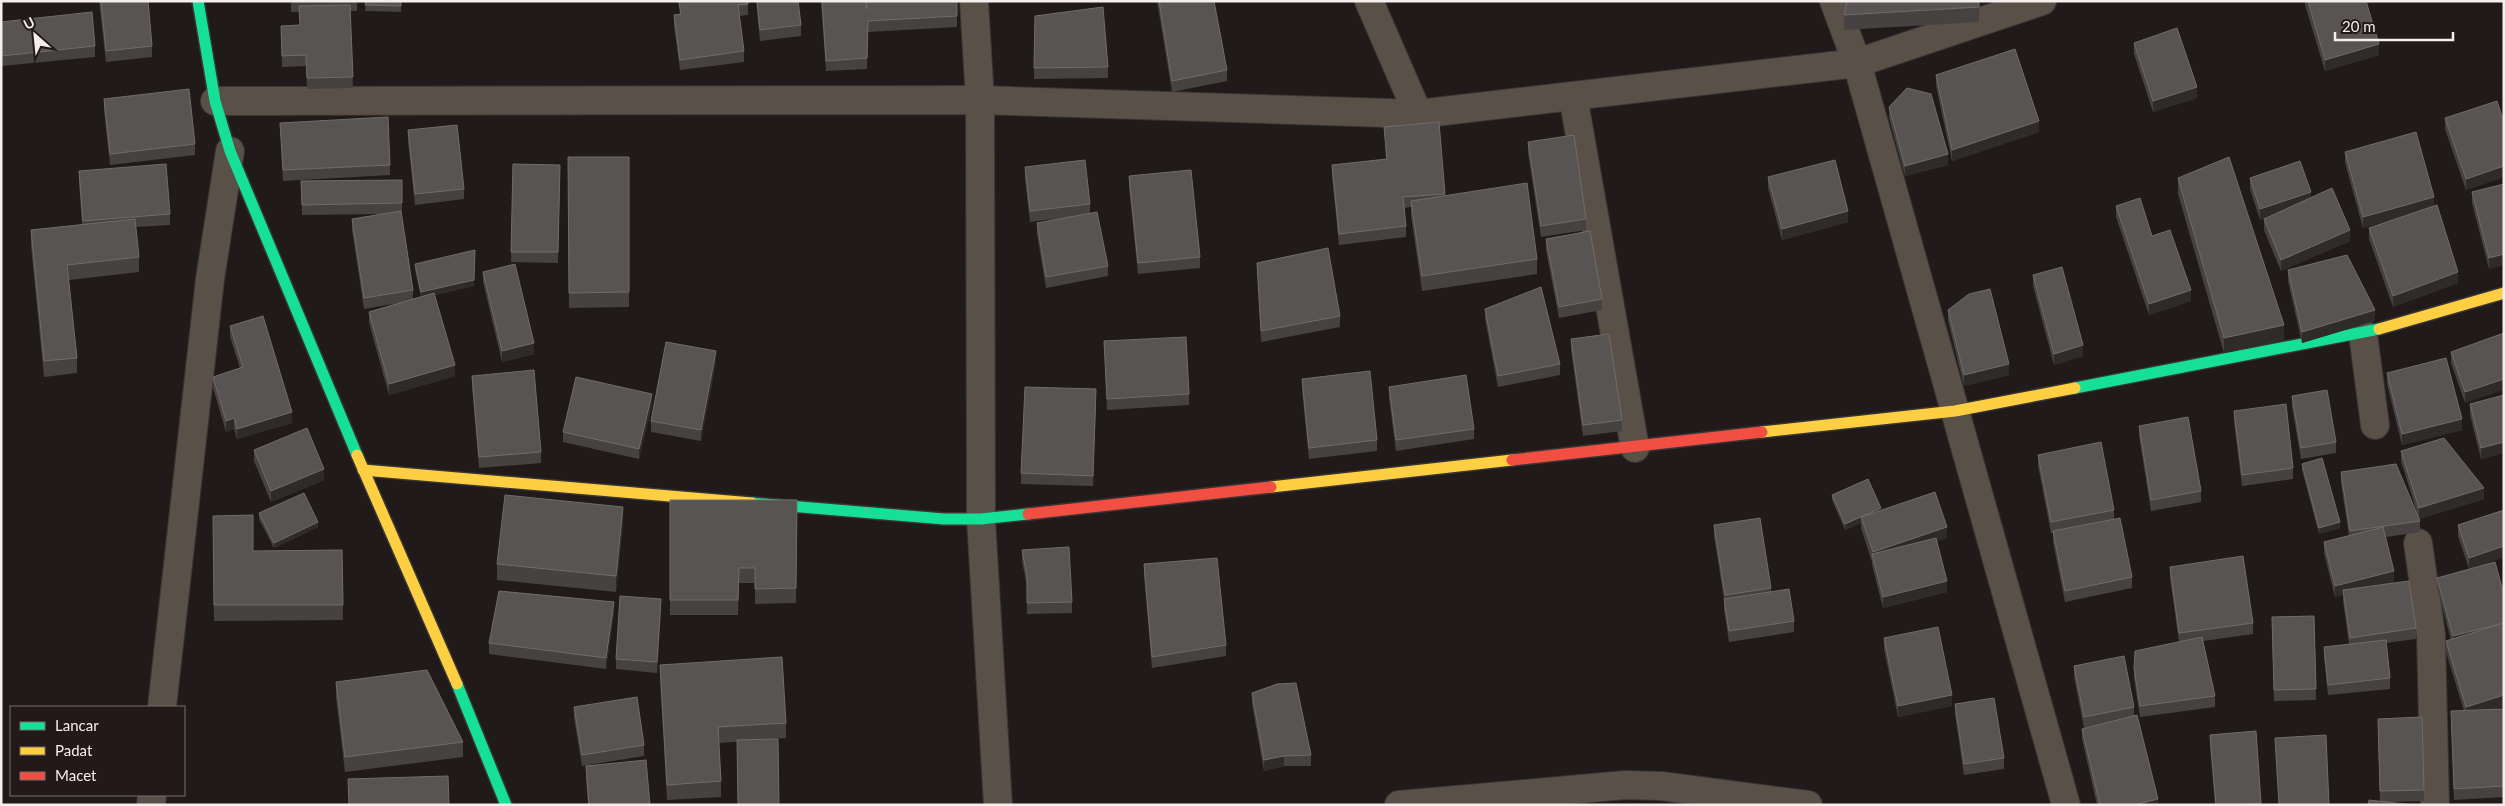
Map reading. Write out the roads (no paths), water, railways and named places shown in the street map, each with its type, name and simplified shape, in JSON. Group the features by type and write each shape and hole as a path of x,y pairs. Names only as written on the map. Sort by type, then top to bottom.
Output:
{"street":[{"path":"198,1 215,101 230,151 362,470 450,666 506,805"},
{"path":"974,1 980,100 981,519 998,805"},
{"path":"1369,1 1418,114"},
{"path":"1834,1 1857,63 2066,805"},
{"path":"215,101 980,100 1418,114 1857,63 2042,1"},
{"path":"1573,96 1636,448"},
{"path":"162,706 211,270 230,151"},
{"path":"362,470 944,519 981,519 1636,448 1955,411 2363,334 2504,292"},
{"path":"2363,334 2376,425"},
{"path":"2418,542 2431,635 2435,805"},
{"path":"1399,805 1611,796 1661,786 1808,805"}]}
